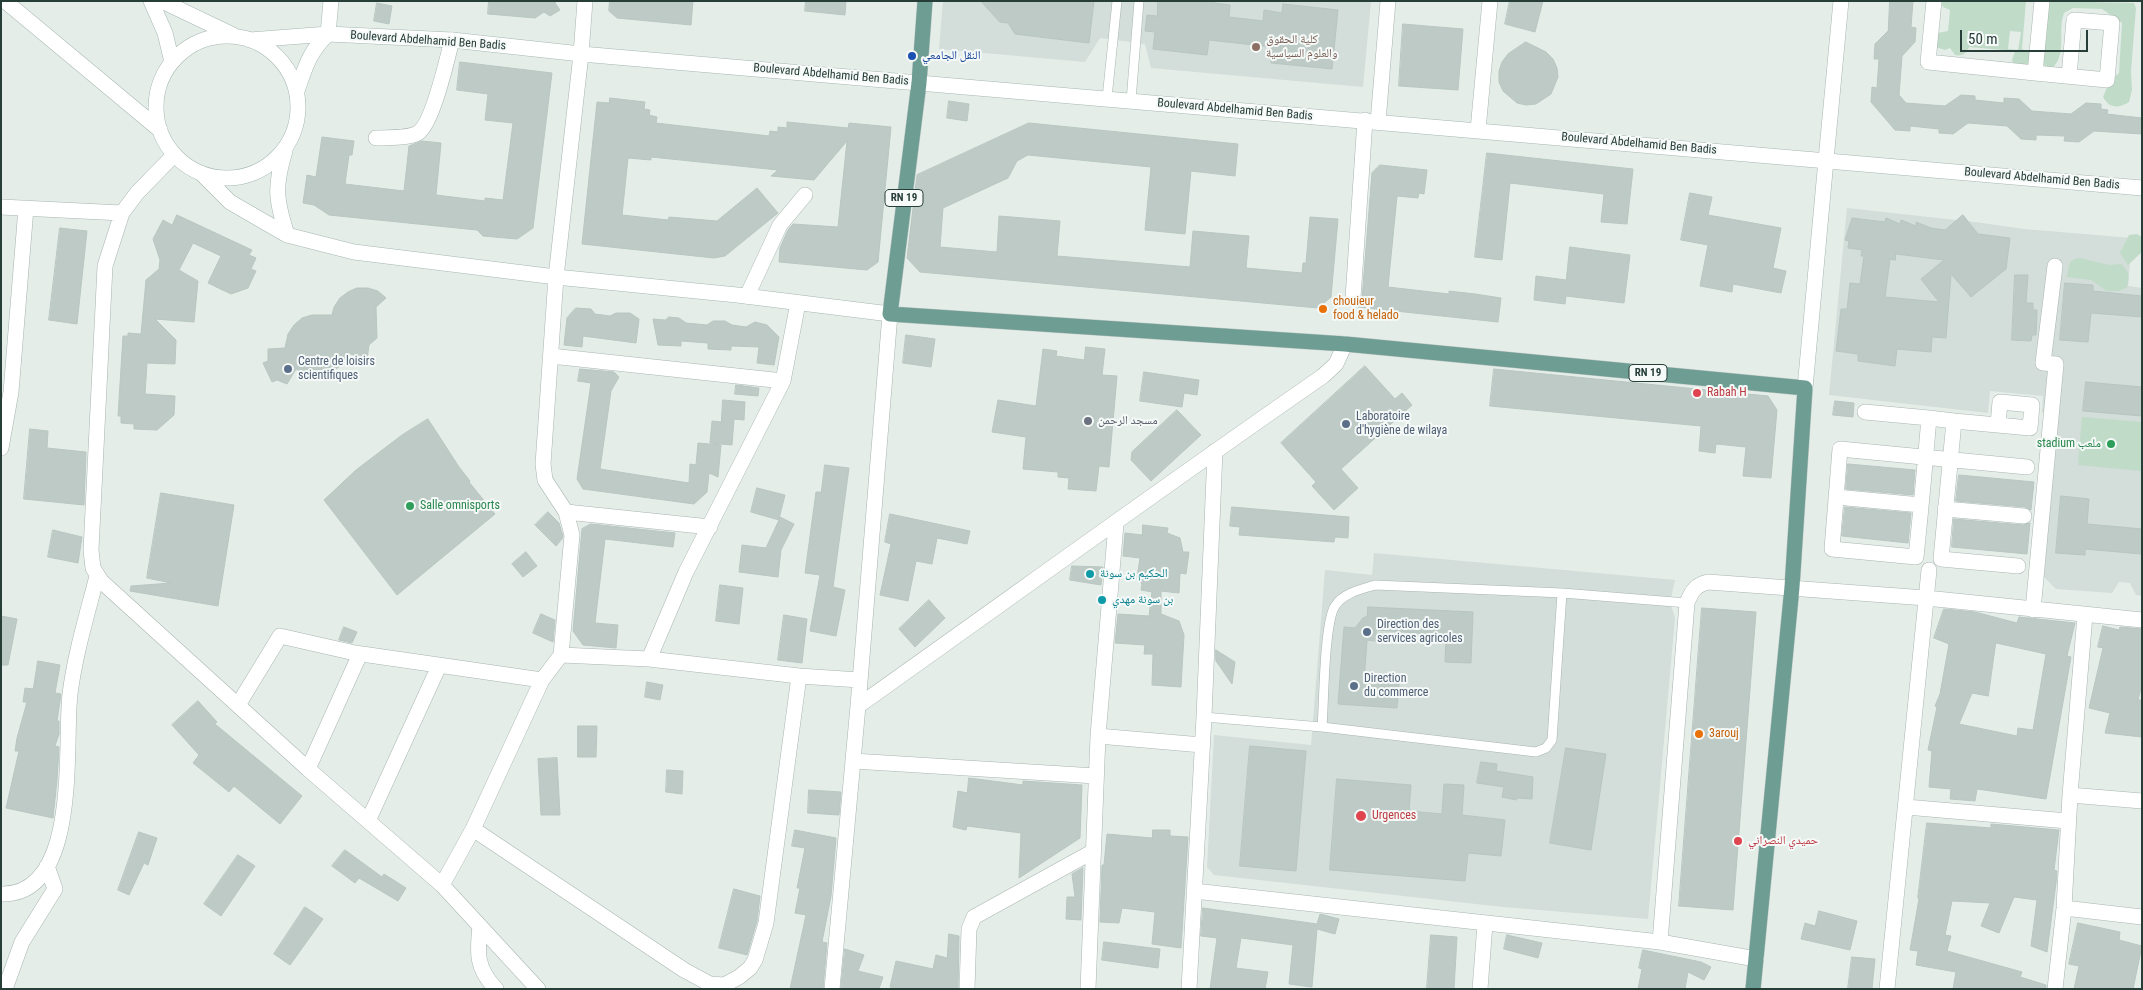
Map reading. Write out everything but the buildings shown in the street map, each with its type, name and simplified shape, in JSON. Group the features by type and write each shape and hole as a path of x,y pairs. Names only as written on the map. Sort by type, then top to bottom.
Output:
{"main road":[{"name":"RN 19","path":"925,1 919,82 890,314 1346,344 1806,388"},
{"path":"1753,989 1792,587 1806,388"}],"street":[{"path":"6,1 160,130"},
{"path":"151,1 165,33 172,62"},
{"path":"162,1 202,22 246,39 275,54 292,77 297,91 297,120 278,174 276,193 287,235"},
{"path":"297,91 306,62 316,45 328,34 331,1"},
{"path":"442,885 473,829 542,680 561,655 572,535 566,512 545,480 543,464 556,277 581,54 585,1"},
{"path":"1353,298 1372,121 1388,1"},
{"path":"1478,130 1490,1"},
{"path":"1806,388 1841,1"},
{"path":"1934,1 1928,62 2107,80 2112,23 2074,20 2069,76"},
{"path":"2035,73 2042,1"},
{"name":"Boulevard Abdelhamid Ben Badis","path":"246,39 328,34 452,40 581,54 2142,188"},
{"path":"246,39 226,36 203,40 183,51 172,62 158,88 156,102 160,130 174,155 186,165 201,173 216,177 232,178 248,175 263,169 276,159 286,147"},
{"path":"376,138 408,136 418,133 425,125 436,96 452,40"},
{"path":"1,894 13,894 26,888 47,866 58,844 64,822 70,692 96,576 91,550 105,266 122,213 137,193 174,155"},
{"path":"201,173 230,202 287,235 354,252 556,277 747,296 890,314 858,706 832,989"},
{"path":"747,296 780,225 805,195"},
{"path":"1,207 122,213"},
{"path":"1,448 11,392 26,208"},
{"path":"2033,610 2056,364 2044,363 2055,266"},
{"path":"649,659 686,572 783,381 798,303"},
{"path":"858,706 1323,376 1336,364 1346,344"},
{"path":"551,356 783,381"},
{"path":"1865,412 1998,425"},
{"path":"1916,556 1929,418"},
{"path":"1928,570 1941,559 1954,421"},
{"path":"1887,989 1928,570 1916,556 1832,548 1840,449 2027,467"},
{"path":"1188,989 1204,717 1215,451"},
{"path":"1836,497 1921,505"},
{"path":"1946,509 2024,516"},
{"path":"566,512 710,526"},
{"path":"1088,989 1098,736 1116,524"},
{"path":"1941,559 2018,566"},
{"path":"96,576 308,769 442,885 538,989"},
{"path":"1660,942 1687,602 1691,593 1698,585 1708,582 1792,587 1926,598 2142,620"},
{"path":"2055,989 2064,908 2068,821 2085,615"},
{"path":"238,705 280,636 360,654 542,680"},
{"path":"308,769 360,654"},
{"path":"561,655 649,659 799,676 860,680"},
{"path":"368,821 439,666"},
{"path":"473,829 684,970 710,984 724,987 750,968 760,948 766,923 799,676"},
{"path":"1098,736 1202,745"},
{"path":"853,761 1096,776"},
{"path":"2070,795 2142,801"},
{"path":"1906,807 2068,821"},
{"path":"967,989 969,929 974,917 1092,852"},
{"path":"5,989 22,942 55,889 47,866"},
{"path":"1194,892 1660,942 1756,959"},
{"path":"2064,908 2142,917"},
{"path":"1480,989 1485,924"},
{"path":"480,926 478,959 486,976 496,989"}],"lane":[{"path":"1107,98 1117,1"},
{"path":"1131,101 1139,1"},
{"path":"1322,727 1330,623 1336,605 1351,592 1375,585 1562,593 1687,602"},
{"path":"1204,717 1322,727 1536,752 1546,748 1552,740 1562,593"}],"shaded area":[{"name":"كلية الحقوق والعلوم السياسية","path":"943,1 1371,1 1363,87 1151,68 1145,44 1100,38 1085,62 939,49"},
{"path":"1847,208 1956,220 1963,215 1968,221 2024,229 2132,238 2128,286 2142,288 2142,596 2136,595 2130,583 2119,582 2112,593 2056,589 2044,577 2058,413 2042,412 2043,396 1990,391 1988,413 1829,395"},
{"path":"1374,553 1675,580 1670,602 1675,618 1648,919 1503,907 1214,875 1207,867 1214,735 1311,745 1325,570 1372,575"}],"green space":[{"path":"1941,1 2026,1 2022,49 2030,52 2032,57 2028,66 2014,65 2012,60 2015,51 1969,47 1966,53 1955,55 1950,48 1945,50 1936,47 1937,33 1948,31 1950,10 1943,7","holes":["2010,31 2021,32 2018,50 2008,49"]},
{"path":"2046,1 2134,3 2136,8 2131,71 2132,90 2129,102 2121,106 2114,106 2105,101 2103,97 2109,82 2119,73 2122,23 2102,9 2073,8 2064,13 2061,28 2061,50 2056,64 2051,69 2045,67 2041,57"},
{"path":"2137,234 2142,237 2142,252 2128,265 2120,253 2129,235"},
{"path":"2080,258 2109,265 2121,264 2128,274 2127,287 2119,291 2107,291 2091,280 2067,277 2071,262"},
{"name":"stadium ملعب","path":"2082,417 2142,422 2142,471 2078,465"}],"place":[{"name":"كلية الحقوق والعلوم السياسية","path":"1256,47"},
{"name":"النقل الجامعي","path":"912,56"},
{"name":"chouieur food & helado","path":"1323,309"},
{"name":"Centre de loisirs scientifiques","path":"288,369"},
{"name":"Rabah H","path":"1697,393"},
{"name":"مسجد الرحمن","path":"1088,421"},
{"name":"Laboratoire d'hygiène de wilaya","path":"1346,424"},
{"name":"stadium ملعب","path":"2111,444"},
{"name":"Salle omnisports","path":"410,506"},
{"name":"الحكيم بن سونة","path":"1090,574"},
{"name":"بن سونة مهدي","path":"1102,600"},
{"name":"Direction des services agricoles","path":"1367,632"},
{"name":"Direction du commerce","path":"1354,686"},
{"name":"3arouj","path":"1699,734"},
{"name":"Urgences","path":"1361,816"},
{"name":"حميدي النصراني","path":"1738,841"}]}
